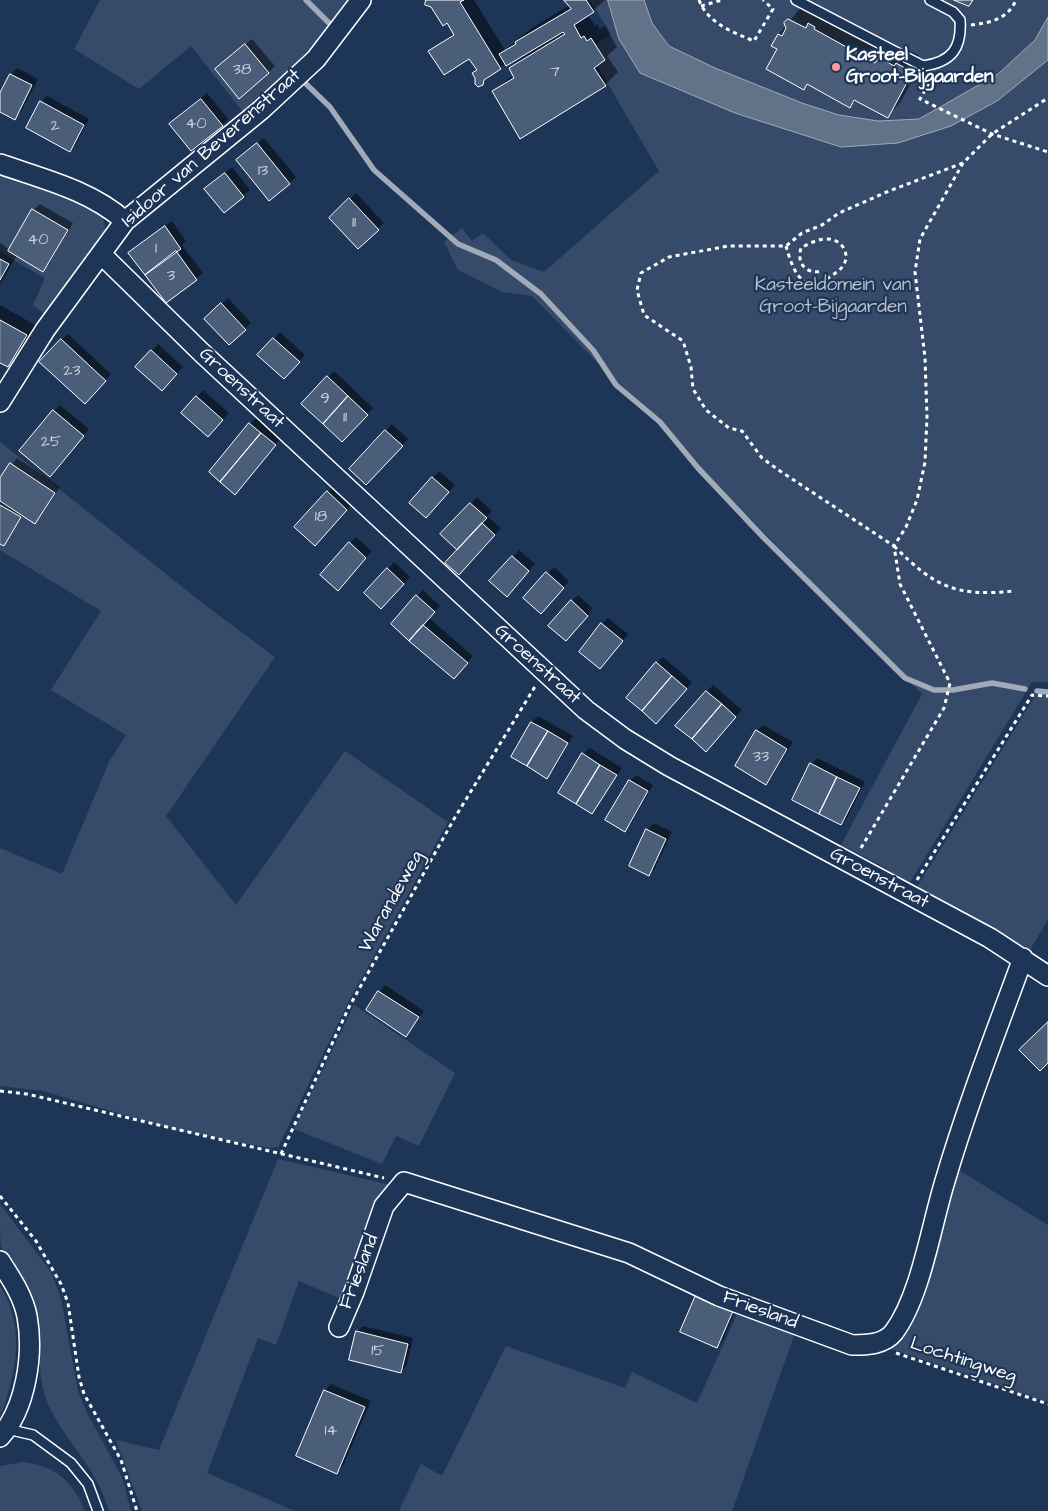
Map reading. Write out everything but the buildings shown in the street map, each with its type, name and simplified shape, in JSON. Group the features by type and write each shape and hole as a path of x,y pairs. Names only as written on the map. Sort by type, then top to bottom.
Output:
{"street":[{"name":"Isidoor van Beverenstraat","path":"0,402 45,330 124,221 261,110 310,65 361,0"},
{"path":"0,164 83,193 110,207 124,221"},
{"name":"Groenstraat","path":"101,254 201,352 544,673 586,710 624,738 669,766 1024,958 1048,976"},
{"path":"869,1345 884,1340 893,1334 914,1293 963,1120 1024,958"},
{"name":"Friesland","path":"339,1327 354,1292 384,1206 404,1182 629,1253 719,1296 852,1345 869,1345"},
{"path":"0,1261 16,1286 26,1316 29,1349 22,1390 4,1433"}],"lane":[{"path":"796,0 924,66 939,64 954,52 961,36 960,20 952,12 930,0"},
{"path":"4,1433 32,1435 71,1463 88,1484 98,1511"}],"path":[{"path":"699,0 707,15 730,32 754,41 773,9 763,0"},
{"path":"701,6 722,0"},
{"path":"960,26 990,22 1001,17 1012,10 1016,0"},
{"path":"939,64 920,99 992,134 1048,152"},
{"path":"851,864 940,717 950,683 900,584 894,546 906,527 917,500 925,462 927,418 925,358 915,272 920,239 963,163 992,134 1048,98"},
{"path":"963,163 889,190 840,213 822,225 802,234 786,246 728,246 670,257 641,273 637,290 644,315 683,341 690,367 693,389 706,410 729,428 742,431 762,458 894,546 925,576 937,583 962,591 989,594 1014,591"},
{"path":"786,246 793,270 802,281 815,284 822,282 842,268 846,260 845,251 832,238 823,239 801,248 800,260 806,270 813,273 823,271"},
{"path":"791,262 800,260"},
{"name":"Warandeweg","path":"281,1154 349,1007 454,819 544,673"},
{"path":"908,894 1032,695 1048,696"},
{"path":"0,1091 27,1094 404,1182"},
{"path":"0,1196 36,1241 61,1284 68,1303 79,1377 84,1394 121,1460 137,1511"},
{"name":"Lochtingweg","path":"869,1345 1048,1404"}],"green space":[{"path":"100,0 348,0 319,38 310,54 276,86 243,112 191,46 139,89 74,49"},
{"name":"Kasteeldomein van Groot-Bijgaarden","path":"590,0 1048,0 1048,682 1032,682 909,884 880,865 841,845 922,694 532,296 502,292 458,270 444,242 462,228 472,241 483,233 511,260 544,272 659,171 588,50 611,34"},
{"path":"0,170 76,196 98,211 104,221 105,232 46,316 33,305 45,278 0,252"},
{"path":"0,442 205,605 275,657 166,816 236,905 345,751 448,822 348,1003 278,1147 270,1148 179,1131 43,1091 0,1086 0,848 62,874 109,762 126,735 51,690 101,611 0,550"},
{"path":"1037,693 1048,694 1048,919 1030,950 917,887"},
{"path":"354,1005 455,1073 419,1146 396,1136 382,1164 294,1129"},
{"path":"278,1159 395,1186 344,1300 299,1281 276,1345 258,1338 207,1473 295,1511 142,1511 116,1440 159,1450"},
{"path":"954,1167 1048,1225 1048,1402 883,1346 893,1338"},
{"path":"0,1204 51,1272 61,1299 78,1391 87,1413 122,1477 131,1511 109,1511 98,1483 51,1410 42,1385 37,1318 34,1305 27,1288 1,1246"},
{"path":"0,1286 12,1312 15,1325 16,1352 12,1379 0,1415"},
{"path":"739,1310 796,1330 732,1511 399,1511 421,1464 442,1476 506,1346 625,1388 632,1372 697,1403"},
{"path":"23,1462 45,1467 62,1477 75,1491 85,1511 0,1511 0,1466"}],"shaded area":[{"path":"608,0 644,0 652,23 669,46 715,68 802,103 839,115 878,121 919,119 998,74 1035,40 1048,17 1048,60 997,101 951,126 898,143 841,147 735,113 640,73 619,39"}],"waterway":[{"path":"306,0 332,26 330,30"},
{"path":"302,80 330,107 374,170 458,244 496,260 541,294 593,350 616,385 660,422 698,468 763,537 905,678 934,690 953,690 992,683 1025,689"},
{"path":"1037,691 1048,692"}],"place":[{"name":"Kasteel Groot-Bijgaarden","path":"836,67"}]}
